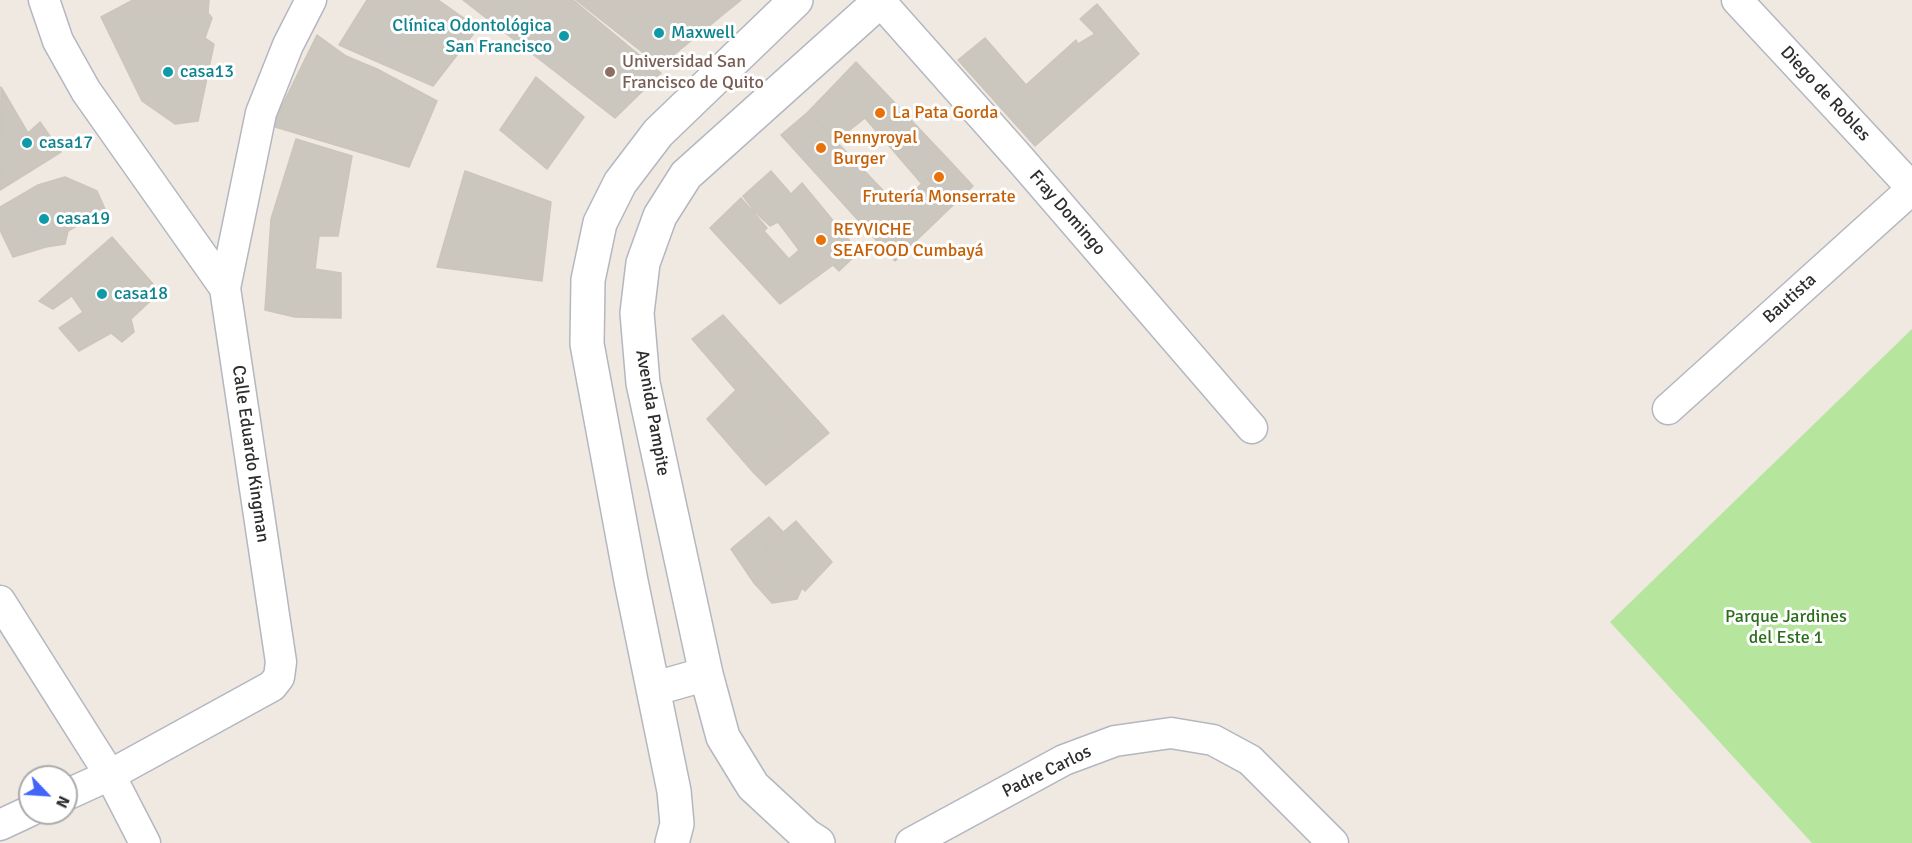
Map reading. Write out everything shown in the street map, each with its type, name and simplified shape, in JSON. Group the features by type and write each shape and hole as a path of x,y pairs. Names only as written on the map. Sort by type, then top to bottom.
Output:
{"street":[{"path":"44,0 58,41 86,91 225,288"},
{"name":"Calle Eduardo Kingman","path":"78,790 110,775 272,686 279,676 281,662 225,288 261,113 288,45 311,0"},
{"path":"672,843 676,824 674,791 587,344 588,280 600,223 620,183 658,133 796,0"},
{"name":"Fray Domingo","path":"880,0 1252,428"},
{"name":"Avenida Pampite","path":"819,843 807,836 753,786 723,737 706,674 643,383 637,313 643,263 660,216 686,175 880,0"},
{"name":"Diego de Robles","path":"1737,0 1912,189"},
{"name":"Bautista","path":"1668,409 1912,189"},
{"path":"0,601 110,775 145,843"},
{"path":"653,689 706,674"},
{"name":"Padre Carlos","path":"911,843 1064,760 1116,741 1171,733 1213,740 1250,760 1334,843"},
{"path":"0,825 18,817"}],"green space":[{"name":"Parque Jardines del Este 1","path":"1912,329 1912,843 1812,843 1610,622"}],"building":[{"name":"casa13","path":"133,0 209,0 208,13 212,18 205,38 214,44 198,121 175,124 142,101 101,17"},
{"path":"367,0 438,0 478,28 433,86 339,45"},
{"name":"Clínica Odontológica San Francisco","path":"463,0 573,0 661,73 615,118"},
{"name":"Maxwell","path":"576,0 741,0 660,66"},
{"path":"1097,4 1139,54 1035,146 958,60 985,38 1026,85 1076,40 1078,44 1095,34 1080,19"},
{"path":"317,35 346,56 377,69 437,101 409,167 272,126"},
{"path":"856,62 948,159 922,184 865,118 836,141 808,112"},
{"path":"536,77 584,117 547,169 500,130"},
{"name":"casa17","path":"1,87 28,133 40,122 61,152 0,190"},
{"path":"808,112 898,206 948,159 973,186 895,261 781,135"},
{"path":"296,139 352,156 338,236 319,236 315,269 341,273 341,318 295,317 265,310 271,219"},
{"path":"465,171 551,202 542,281 437,267"},
{"name":"REYVICHE SEAFOOD Cumbayá","path":"771,171 791,194 802,183 859,252 839,271 833,265 780,304 710,228 741,198 767,228 764,231 789,259 799,250 778,222 770,226 743,196"},
{"name":"casa19","path":"65,177 97,191 105,209 68,231 65,244 13,257 0,230 0,207 38,185"},
{"name":"casa18","path":"112,237 160,292 131,319 134,332 122,342 111,333 79,351 59,328 83,312 72,296 53,309 39,301"},
{"path":"723,315 829,433 766,485 753,472 798,432 750,376 735,389 692,339"},
{"path":"750,376 798,432 753,472 707,419"},
{"path":"769,517 783,532 764,549 802,588 797,599 772,603 754,583 731,549"},
{"path":"796,521 832,562 805,591 764,549"}],"place":[{"name":"Maxwell","path":"659,33"},
{"name":"Clínica Odontológica San Francisco","path":"564,36"},
{"name":"casa13","path":"168,72"},
{"name":"Universidad San Francisco de Quito","path":"610,72"},
{"name":"La Pata Gorda","path":"880,113"},
{"name":"casa17","path":"27,143"},
{"name":"Pennyroyal Burger","path":"821,148"},
{"name":"Frutería Monserrate","path":"939,177"},
{"name":"casa19","path":"44,219"},
{"name":"REYVICHE SEAFOOD Cumbayá","path":"821,240"},
{"name":"casa18","path":"102,294"}]}
